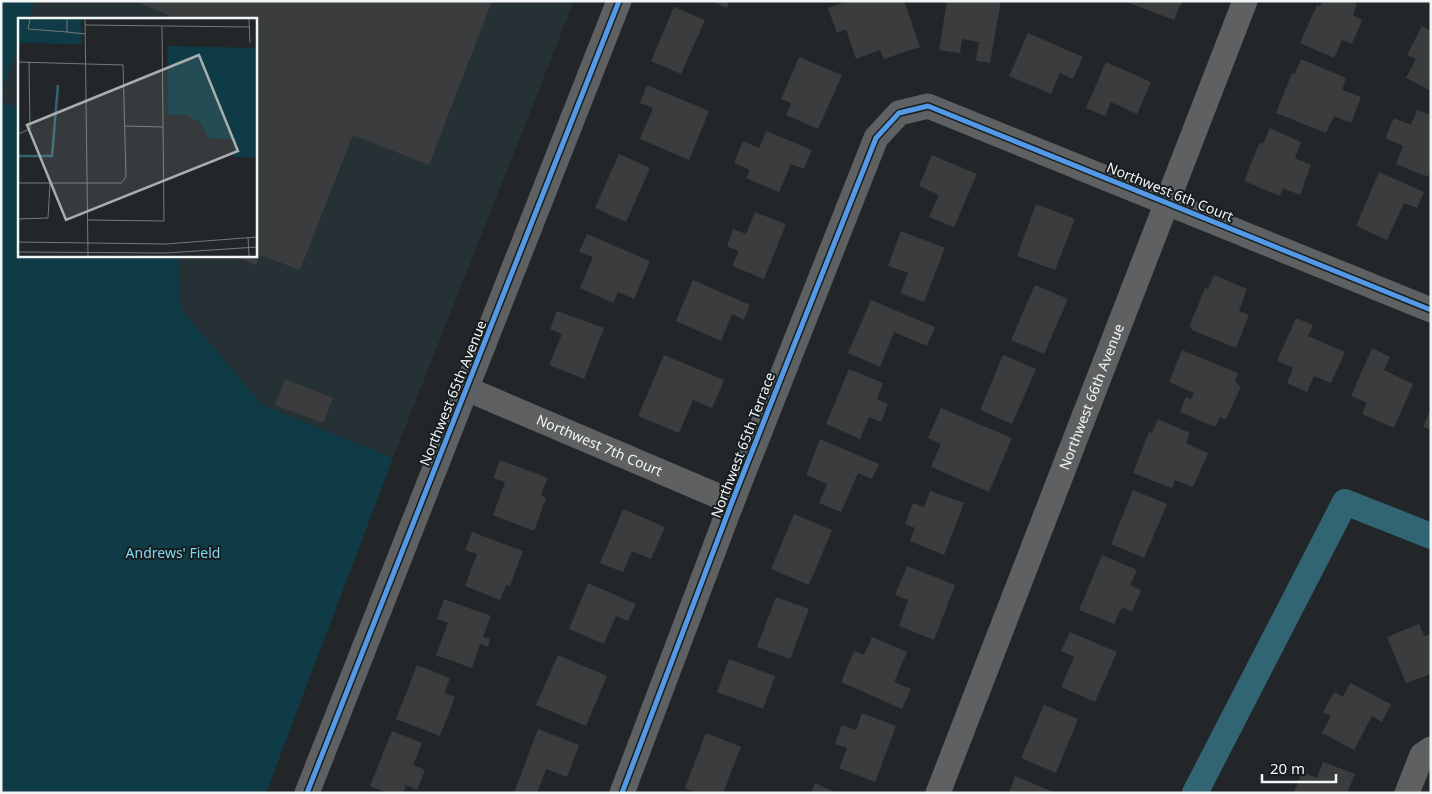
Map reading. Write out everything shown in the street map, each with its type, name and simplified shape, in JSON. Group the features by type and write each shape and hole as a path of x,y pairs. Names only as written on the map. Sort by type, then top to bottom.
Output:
{"street":[{"name":"Northwest 65th Avenue","path":"307,793 619,1"},
{"name":"Northwest 66th Avenue","path":"938,793 1245,1"},
{"name":"Northwest 6th Court","path":"899,113 928,106 1431,310"},
{"name":"Northwest 65th Terrace","path":"622,793 732,502 876,138 899,113"},
{"name":"Northwest 7th Court","path":"467,389 732,502"},
{"path":"1407,793 1422,755 1431,749"}],"shaded area":[{"path":"1,1 574,1 393,458 262,405 181,309 178,256 256,256 256,18 18,18 18,108 1,101"}],"green space":[{"path":"1,1 35,1 28,18 18,18 18,48 1,91"},
{"name":"Andrews' Field","path":"1,101 18,108 18,256 178,256 181,309 262,405 393,458 266,793 1,793"}],"building":[{"path":"134,1 492,1 429,165 353,135 300,270 260,255 256,265 234,256 256,256 256,18 166,18 168,15"},
{"path":"711,1 729,1 727,8"},
{"path":"848,1 904,1 920,47 884,59 880,50 856,59 846,29 837,33 828,8"},
{"path":"947,1 1001,1 990,63 976,61 979,42 962,39 960,53 939,50"},
{"path":"1124,1 1183,1 1174,20"},
{"path":"1322,1 1351,1 1357,4 1353,15 1362,20 1352,44 1342,40 1334,58 1300,43 1317,5 1320,6"},
{"path":"674,7 705,20 681,74 651,61"},
{"path":"1422,26 1431,31 1431,91 1406,78 1416,59 1407,55"},
{"path":"1028,33 1083,57 1073,79 1060,73 1051,94 1009,76"},
{"path":"799,57 842,75 818,129 786,115 791,103 781,99"},
{"path":"1301,59 1346,78 1342,90 1361,97 1351,123 1334,116 1326,133 1276,113 1292,73 1295,74"},
{"path":"1106,62 1151,82 1137,114 1111,102 1105,116 1086,108"},
{"path":"647,85 709,111 689,160 640,139 653,108 640,103"},
{"path":"1417,110 1431,115 1431,169 1428,177 1396,164 1403,146 1385,138 1394,118 1411,125"},
{"path":"1270,128 1301,142 1295,158 1311,165 1300,195 1283,188 1280,196 1244,181 1260,142 1263,144"},
{"path":"766,131 812,150 804,169 791,164 779,192 746,178 750,170 734,163 743,141 759,148"},
{"path":"619,154 650,168 626,222 595,208"},
{"path":"932,155 977,174 954,227 929,217 939,195 919,186"},
{"path":"1379,172 1424,192 1417,208 1404,203 1387,240 1356,226"},
{"path":"1036,204 1075,219 1055,270 1017,256"},
{"path":"755,212 786,224 764,279 732,266 739,251 727,246 733,229 746,234"},
{"path":"901,231 945,248 924,302 900,293 908,273 888,266"},
{"path":"587,234 650,261 634,299 618,292 613,303 580,288 593,257 579,252"},
{"path":"1214,275 1247,289 1239,311 1249,315 1236,348 1192,330 1189,327 1205,288 1208,289"},
{"path":"693,280 750,305 744,320 732,314 721,341 676,321"},
{"path":"1035,285 1068,299 1044,354 1011,340"},
{"path":"871,300 935,327 927,346 894,332 880,367 848,353"},
{"path":"557,311 604,328 584,379 549,365 562,334 550,329"},
{"path":"1296,318 1313,325 1308,336 1345,352 1331,383 1314,376 1307,392 1287,383 1293,368 1277,361"},
{"path":"1372,348 1390,357 1384,370 1413,384 1394,428 1362,414 1367,403 1351,396"},
{"path":"1182,350 1238,373 1235,381 1241,386 1226,420 1220,417 1215,427 1180,412 1186,397 1191,399 1194,393 1169,382"},
{"path":"664,355 724,380 712,408 693,400 679,433 638,416"},
{"path":"1003,355 1036,369 1012,424 980,410"},
{"path":"849,369 883,383 877,399 888,404 881,422 869,417 860,439 826,424"},
{"path":"285,379 333,398 323,423 275,405"},
{"path":"941,408 1012,438 989,492 931,467 941,444 928,438"},
{"path":"1431,408 1431,430 1423,427"},
{"path":"1158,419 1190,433 1186,443 1208,453 1193,487 1175,480 1172,488 1133,473 1149,432 1152,433"},
{"path":"820,439 879,464 872,479 858,473 841,512 819,503 827,484 806,475"},
{"path":"500,460 548,478 541,495 546,498 534,531 493,515 505,482 493,478"},
{"path":"1133,490 1167,504 1144,558 1111,544"},
{"path":"930,491 964,503 944,555 910,541 915,528 905,524 913,503 924,507"},
{"path":"623,509 665,527 651,559 632,551 623,572 600,563"},
{"path":"794,514 832,530 809,585 771,569"},
{"path":"472,532 523,551 510,586 506,585 500,600 465,586 477,554 465,550"},
{"path":"1102,555 1137,570 1130,585 1141,590 1132,612 1122,607 1114,624 1079,610"},
{"path":"907,566 955,585 934,640 899,626 908,600 895,595"},
{"path":"588,583 636,604 628,621 616,616 604,644 569,629"},
{"path":"776,597 809,609 790,659 757,647"},
{"path":"444,599 491,616 483,637 490,639 488,647 480,644 472,668 436,655 448,623 437,619"},
{"path":"1419,624 1424,636 1431,634 1431,674 1406,683 1387,637"},
{"path":"1070,632 1117,652 1095,702 1061,687 1074,657 1061,651"},
{"path":"872,637 907,652 894,682 911,689 902,709 841,682 854,651 864,655"},
{"path":"558,655 607,676 586,726 536,705"},
{"path":"729,659 775,676 763,709 717,692"},
{"path":"417,665 450,678 444,693 455,697 440,736 396,719"},
{"path":"1350,683 1391,704 1382,722 1372,716 1354,750 1322,733 1331,716 1323,712 1334,692 1343,697"},
{"path":"1044,705 1078,719 1056,773 1021,758"},
{"path":"862,713 896,726 875,782 839,768 847,748 835,744 842,725 856,730"},
{"path":"538,729 579,745 567,777 546,769 537,793 514,793"},
{"path":"392,731 422,743 413,765 425,770 417,790 406,785 403,793 387,793 370,786"},
{"path":"706,733 741,747 723,793 697,793 685,788"},
{"path":"1323,762 1355,774 1347,793 1294,792 1302,772 1317,778"},
{"path":"1015,776 1056,793 1009,793"},
{"path":"815,783 837,793 811,793"}],"waterway":[{"path":"1195,793 1345,502 1431,536"}],"cycle path":[{"path":"307,793 619,1"},
{"path":"622,793 732,502 876,138 899,113 928,106 1431,310"}]}
